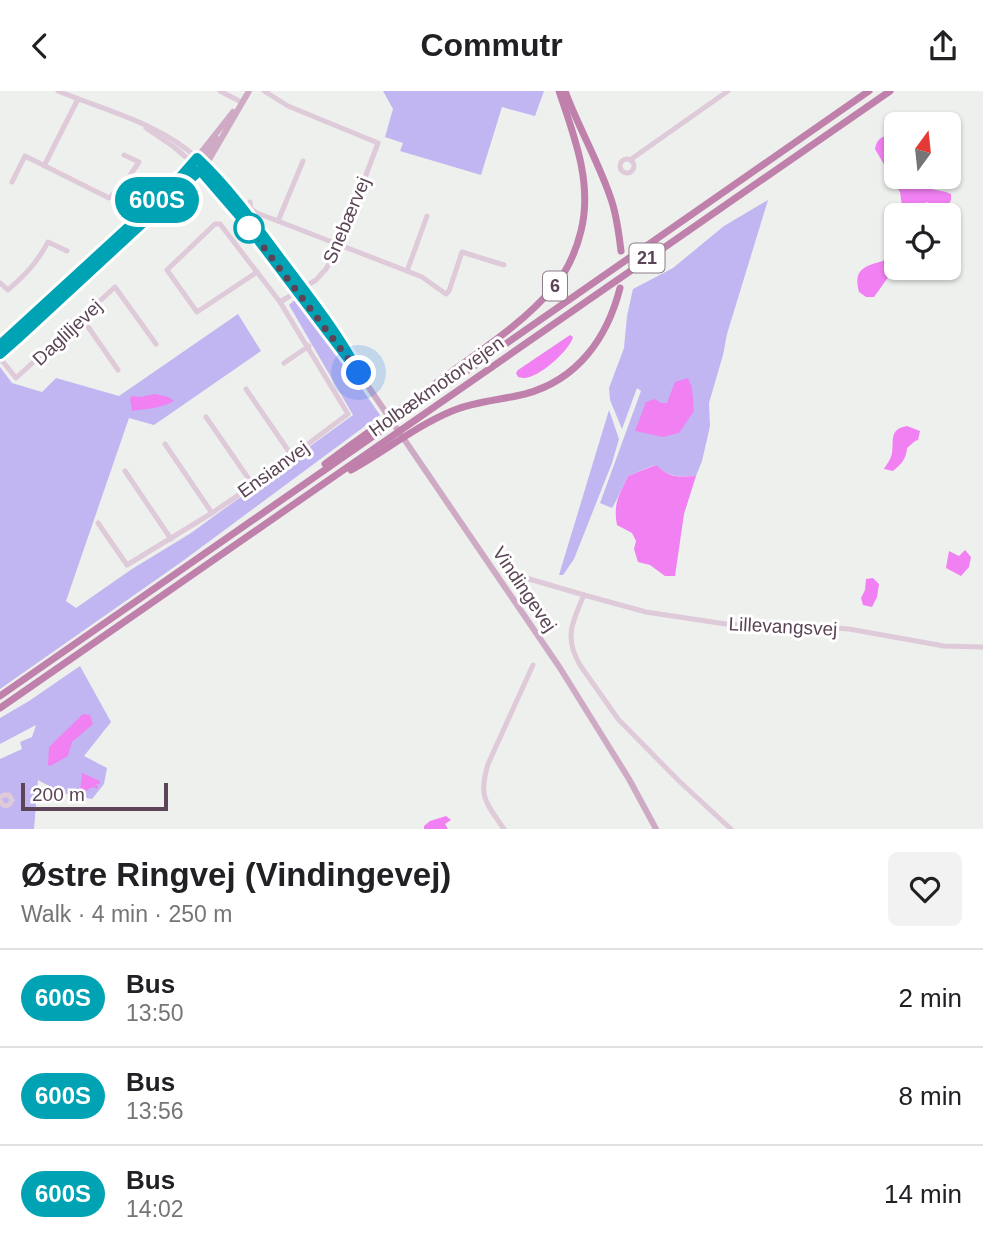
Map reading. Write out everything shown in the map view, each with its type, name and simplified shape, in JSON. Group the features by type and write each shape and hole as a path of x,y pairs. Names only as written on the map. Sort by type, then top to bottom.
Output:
{"highway":[{"name":"6","path":"287,496 321,467 512,327 554,287 566,269 581,230 584,186 575,139 559,91"},
{"path":"565,91 573,115 606,184 613,205 621,251"},
{"name":"Holbækmotorvejen","path":"0,696 869,91"},
{"name":"Holbækmotorvejen","path":"0,708 890,91"},
{"path":"319,487 437,417 461,407 527,393 564,376 582,362 596,345 616,307 621,288"}],"main road":[{"path":"0,356 170,198 226,132 249,91"},
{"path":"0,345 198,164 242,102"},
{"name":"Vindingevej","path":"198,164 241,208 352,361 560,668 597,725 656,829"}],"street":[{"name":"Vindingevej","path":"58,91 134,121 198,164"},
{"path":"220,91 242,102"},
{"name":"Snebærvej","path":"264,91 288,106 378,143 326,269 316,280 280,302"},
{"path":"629,160 728,91"},
{"path":"44,166 78,99"},
{"path":"12,182 25,156 108,198 125,183 139,162 124,155"},
{"path":"278,221 303,161"},
{"path":"250,202 251,209 257,213 422,277 447,294 462,252 505,265"},
{"path":"407,271 427,216"},
{"name":"Ensianvej","path":"98,523 127,565 253,485 348,414 280,302 257,272 220,224 215,224 167,270 197,312 257,272"},
{"path":"0,283 8,290 30,271 48,242 67,251"},
{"name":"Dagliljevej","path":"0,356 16,378 116,287 156,344"},
{"path":"82,318 118,370"},
{"path":"284,363 309,346"},
{"path":"246,389 292,456"},
{"path":"205,417 253,485"},
{"path":"165,444 212,513"},
{"path":"125,471 171,539"},
{"name":"Lillevangsvej","path":"519,576 646,612 754,626 849,629 944,646 983,647"},
{"path":"584,595 573,618 570,636 580,665 618,719 731,829"},
{"path":"504,829 488,805 483,793 483,780 533,665"}],"shaded area":[{"path":"383,91 544,91 535,116 502,107 481,175 400,151 403,143 385,137 393,109"},
{"path":"884,137 884,164 875,149"},
{"path":"898,189 931,189 951,194 951,200 950,203 902,203"},
{"path":"768,200 709,403 710,426 696,476 674,475 655,465 628,476 612,508 600,503 641,391 637,388 622,429 610,400 609,388 624,348 633,289 673,268 724,226"},
{"path":"883,261 884,280 886,280 874,297 866,297 859,292 859,274 865,267"},
{"path":"298,297 380,415 180,563 0,689 0,367 12,383 42,392 56,378 119,396 238,314 261,351 154,425 129,418 66,601 76,608 191,533 353,415 289,305"},
{"path":"570,335 573,337 571,343 552,363 537,374 518,377 518,370"},
{"path":"688,378 692,388 694,411 679,433 663,437 635,431 646,402 655,399 667,403 675,382"},
{"path":"155,394 174,401 159,407 132,411 132,396"},
{"path":"609,410 619,439 612,463 574,559 563,575 559,575"},
{"path":"907,426 920,431 918,440 907,448 903,461 893,471 884,469 891,455 895,432"},
{"path":"656,465 674,476 696,476 684,514 675,576 665,576 650,565 638,562 634,549 636,541 632,533 617,525 616,505 628,476"},
{"path":"965,550 971,557 969,567 961,576 946,568 949,551 959,556"},
{"path":"873,578 879,584 872,607 863,605 861,598 866,579"},
{"path":"80,666 111,722 84,756 107,768 104,784 92,799 62,793 38,780 34,829 0,829 0,759 22,749 20,742 32,737 36,725 0,744 0,718"},
{"path":"83,714 90,715 93,724 72,742 68,756 48,765 49,747"},
{"path":"82,773 100,781 100,784 96,784 97,789 94,787 82,793 80,791"},
{"path":"446,816 451,820 445,824 448,829 424,829 430,821"}],"bus line":[{"name":"600S","path":"0,345 169,190 197,158 233,198 290,272 359,373 244,221 200,170 0,354"}],"route":[{"path":"249,228 359,373"}]}
